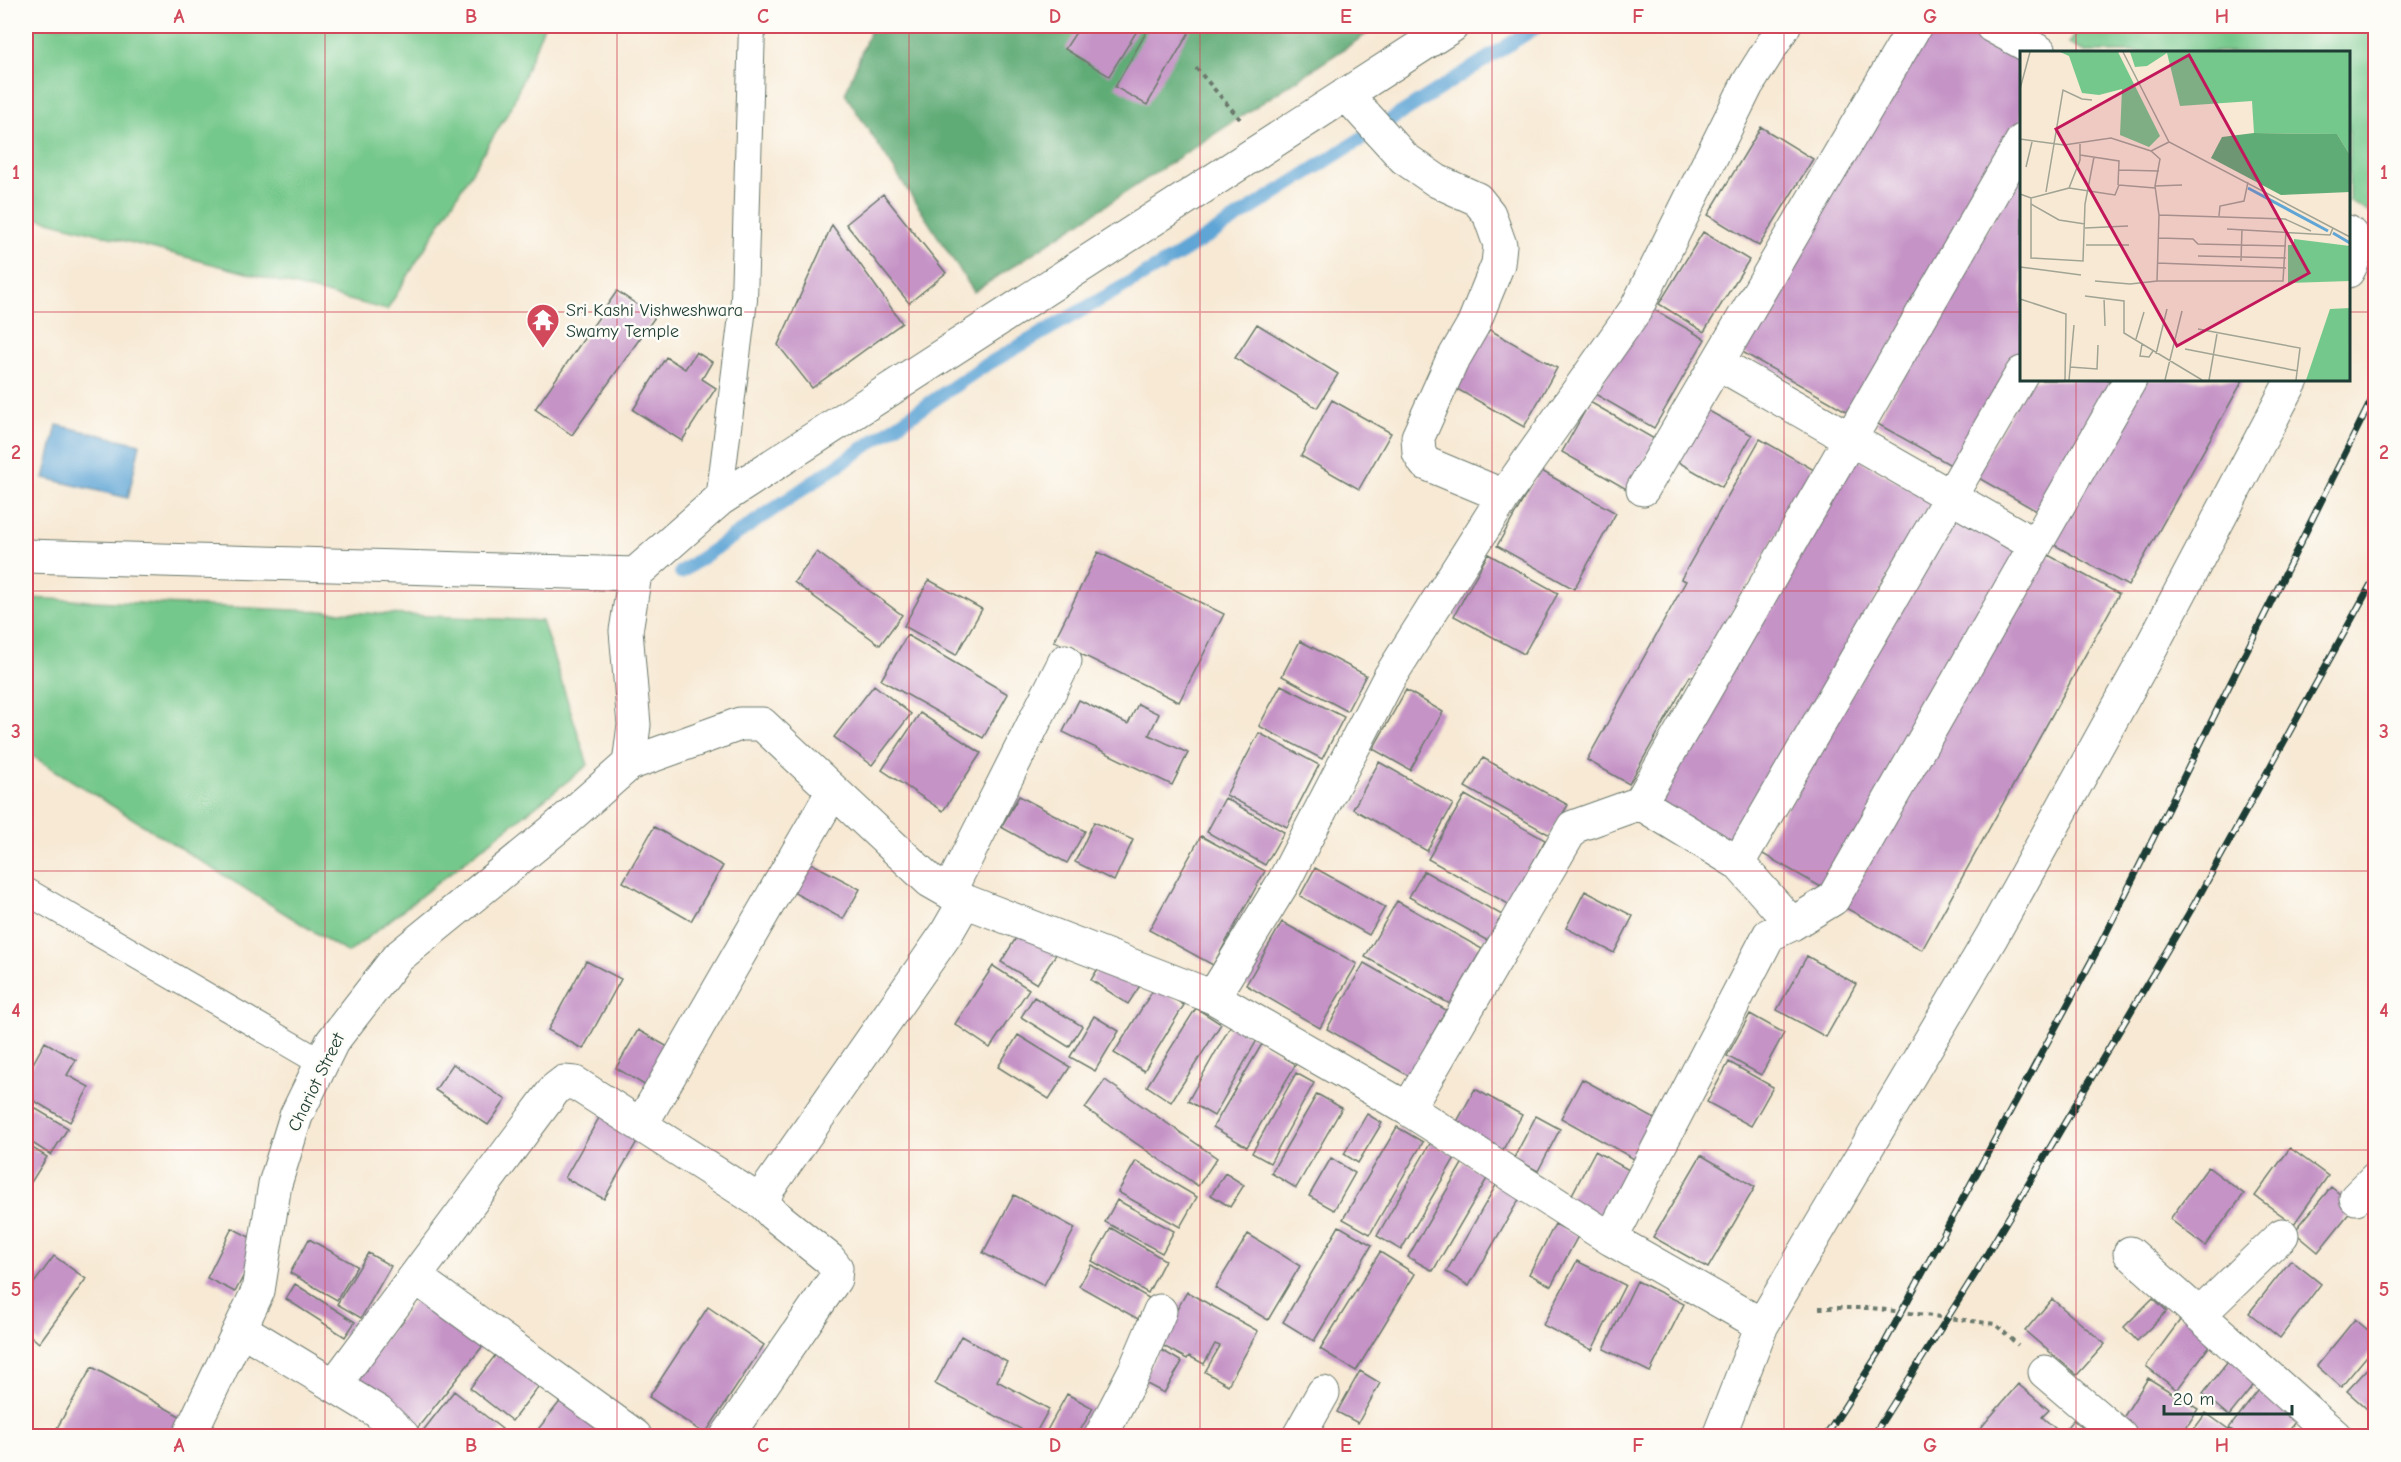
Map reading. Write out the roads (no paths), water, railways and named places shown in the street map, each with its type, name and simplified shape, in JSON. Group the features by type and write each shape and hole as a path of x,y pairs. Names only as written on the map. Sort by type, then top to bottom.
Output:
{"street":[{"path":"1452,26 719,500 635,574 626,631 634,725 629,764 740,724 762,724 930,881 957,896 1213,997 1408,1109 1611,1239 1768,1316"},
{"path":"1213,997 1284,881 1389,678 1504,496 1636,309 1748,85 1784,26"},
{"path":"1643,489 1915,26"},
{"path":"1992,26 2038,51"},
{"path":"1346,94 1395,148 1437,181 1477,200 1490,214 1500,245 1498,264 1473,325 1451,363 1418,437 1419,453 1425,464 1504,496"},
{"path":"1408,1109 1573,827 1640,803 2020,144"},
{"path":"2350,233 2355,245 2354,260 2350,269"},
{"path":"1718,363 2035,545"},
{"path":"1738,863 2020,376"},
{"path":"1611,1239 1769,935 1833,899 2129,381"},
{"path":"1719,1437 1768,1316 1992,936 2146,657 2291,381"},
{"path":"26,556 635,574"},
{"path":"764,1204 767,1190 946,934 957,896 1065,661"},
{"name":"Chariot Street","path":"189,1437 258,1291 275,1184 285,1150 296,1116 332,1042 397,958 554,830 629,764"},
{"path":"641,1125 833,791"},
{"path":"1640,803 1738,863 1792,924"},
{"path":"335,1384 555,1089 564,1082 575,1083 764,1204 829,1259 836,1268 835,1279 727,1437"},
{"path":"2199,1315 2282,1234"},
{"path":"2130,1253 2335,1437"},
{"path":"415,1277 635,1437"},
{"path":"1101,1437 1135,1370 1160,1311"},
{"path":"241,1329 378,1412 403,1437"},
{"path":"2045,1372 2120,1437"},
{"path":"1299,1437 1323,1393"}],"lane":[{"path":"719,500 744,300 752,26"},
{"path":"26,891 322,1063"}],"water":[{"path":"57,425 140,444 128,498 44,478"}],"waterway":[{"path":"681,572 981,368 1180,254 1538,26"}],"railway":[{"path":"1826,1436 1882,1348 2100,945 2376,391"},
{"path":"1873,1436 1977,1271 2195,903 2376,575"}],"place":[{"name":"Sri Kashi Vishweshwara Swamy Temple","path":"543,349"}]}
